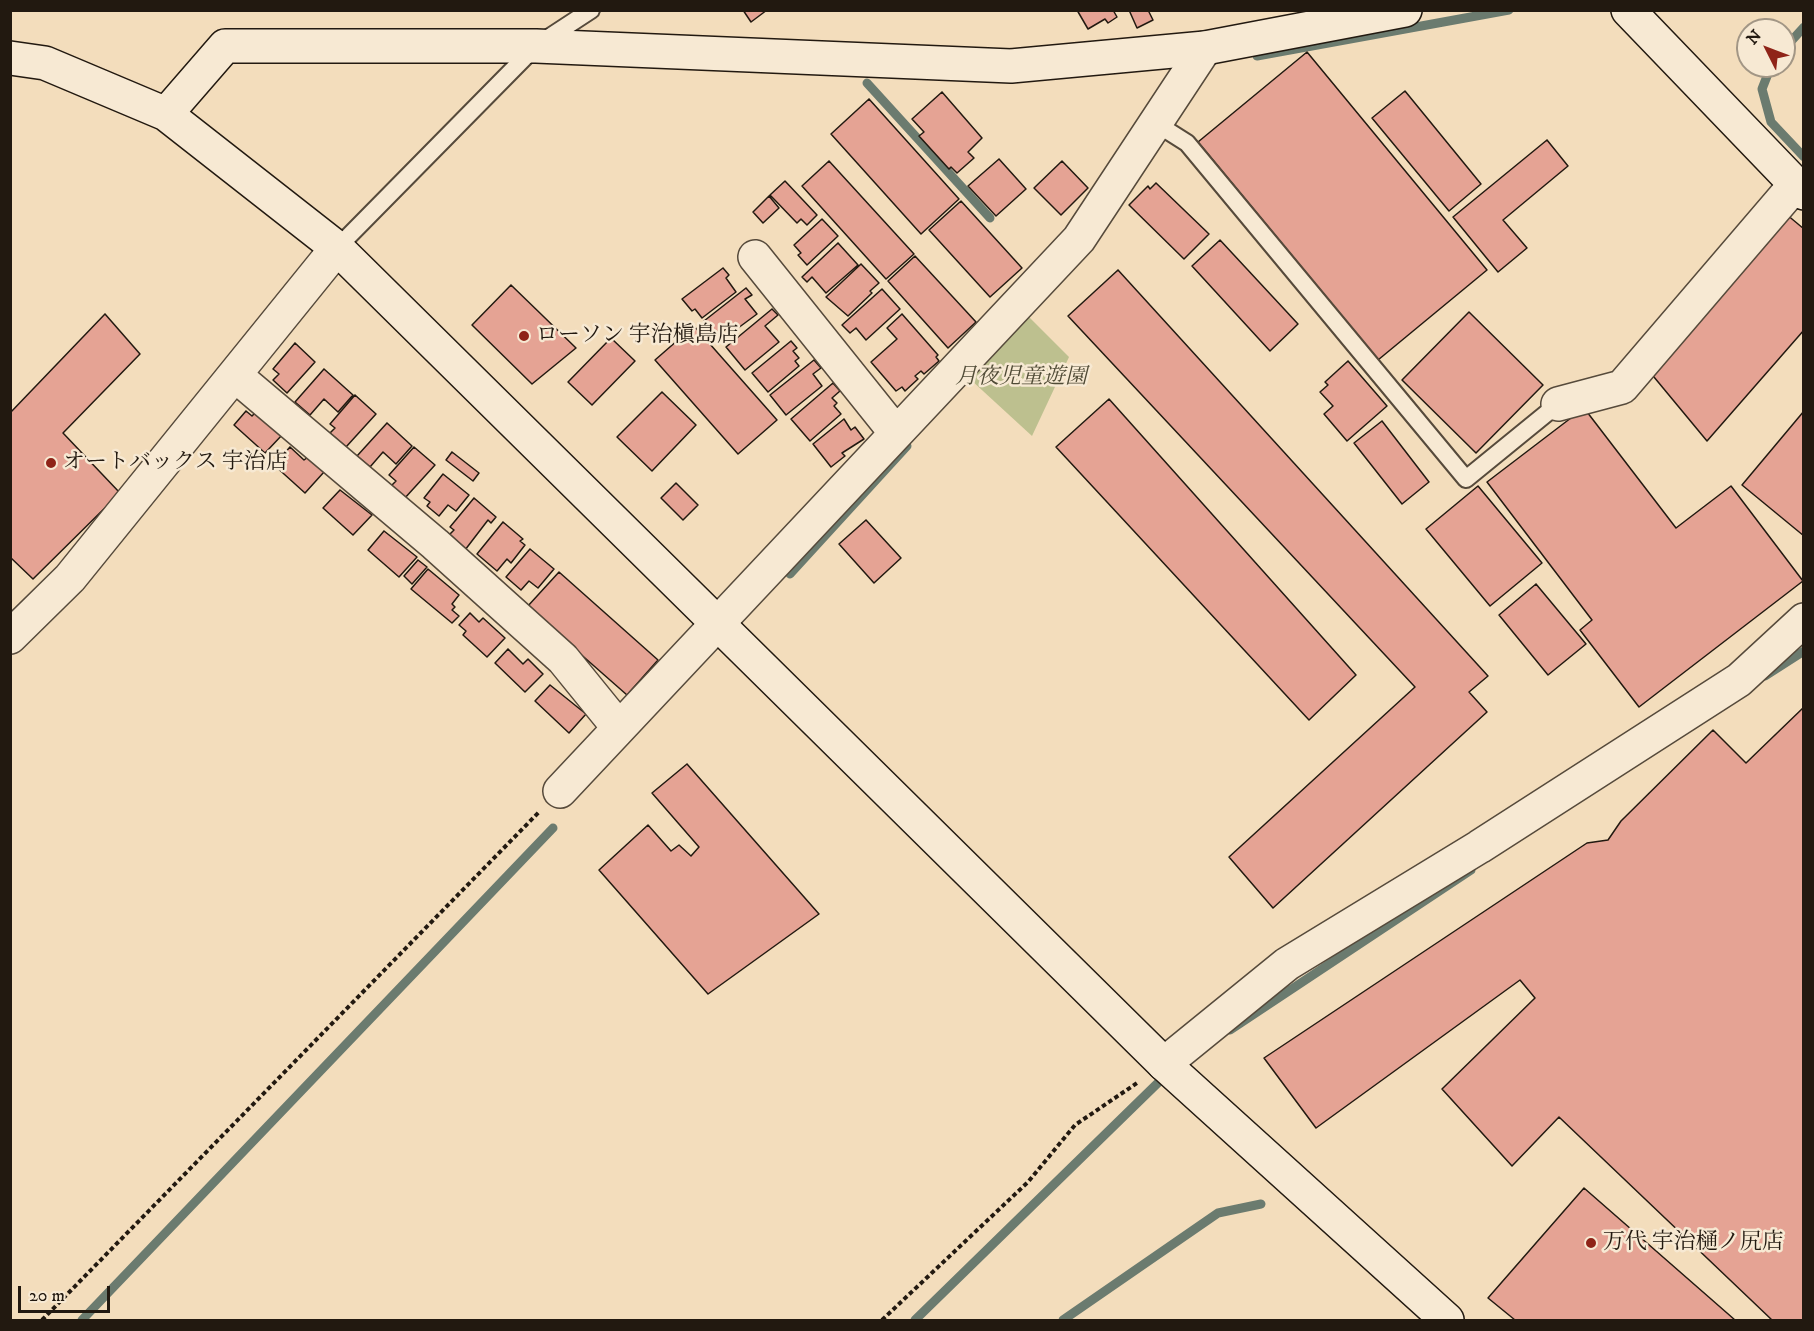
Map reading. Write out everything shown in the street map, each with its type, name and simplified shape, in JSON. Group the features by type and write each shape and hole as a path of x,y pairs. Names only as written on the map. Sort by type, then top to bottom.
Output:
{"street":[{"path":"166,114 225,46 536,46 1011,66 1205,48 1319,17 1404,10"},
{"path":"1558,404 1622,387 1799,189 1628,10"},
{"path":"560,791 1079,239 1205,48"},
{"path":"10,58 45,63 166,114 338,248 1164,1064 1447,1320"},
{"path":"10,637 70,578 338,248"},
{"path":"755,257 896,433"},
{"path":"236,376 435,544 563,659 619,728"},
{"path":"1164,1064 1287,964 1479,848 1739,680 1803,620"}],"lane":[{"path":"338,248 536,46 591,10"},
{"path":"1157,124 1188,143 1466,479 1558,404"}],"path":[{"path":"42,1320 560,791"},
{"path":"882,1320 1028,1182 1075,1125 1164,1064"}],"green space":[{"name":"月夜児童遊園","path":"1029,317 1069,357 1032,436 971,380"}],"building":[{"path":"743,10 767,10 751,22"},
{"path":"1077,10 1113,10 1117,17 1108,23 1105,19 1088,29"},
{"path":"1129,10 1148,10 1153,20 1137,28"},
{"path":"1307,52 1487,270 1378,360 1198,142"},
{"path":"1405,91 1481,184 1449,211 1372,118"},
{"path":"942,92 982,138 968,152 974,158 957,173 951,167 949,169 919,136 924,132 912,119"},
{"path":"869,99 959,199 921,234 831,134"},
{"path":"1547,140 1568,166 1503,220 1527,248 1498,272 1453,217"},
{"path":"999,159 1026,189 996,216 968,186"},
{"path":"829,161 914,254 886,279 802,186"},
{"path":"1062,161 1088,188 1061,215 1034,188"},
{"path":"785,181 817,215 807,225 801,219 797,223 770,195"},
{"path":"1156,183 1209,234 1184,259 1129,205 1148,186 1150,189"},
{"path":"769,196 779,208 763,223 753,212"},
{"path":"961,201 1022,268 990,297 929,230"},
{"path":"1786,214 1804,229 1804,330 1707,441 1649,371"},
{"path":"822,219 838,236 807,265 798,255 801,253 794,245"},
{"path":"1220,240 1298,324 1270,351 1192,266"},
{"path":"838,243 858,265 826,293 812,277 807,282 802,277"},
{"path":"915,256 976,322 948,348 888,281"},
{"path":"861,264 879,283 848,316 826,297"},
{"path":"723,268 729,275 726,278 736,292 702,318 695,309 692,311 682,299"},
{"path":"1118,270 1488,676 1469,692 1487,712 1273,908 1229,857 1415,687 1068,316"},
{"name":"ローソン 宇治槇島店","path":"511,285 576,348 532,384 472,325"},
{"path":"746,288 752,295 745,299 757,314 730,334 726,329 717,336 704,321"},
{"path":"882,289 900,309 866,340 856,328 850,333 842,325"},
{"path":"772,309 778,315 765,326 779,342 745,370 726,347"},
{"path":"1469,312 1543,385 1476,453 1402,380"},
{"name":"オートバックス 宇治店","path":"105,314 140,354 63,433 120,493 33,579 10,557 10,413"},
{"path":"902,314 938,355 936,357 939,361 924,374 921,371 915,376 918,379 905,391 902,387 896,391 871,362 897,339 887,328"},
{"path":"694,326 777,420 738,454 655,360"},
{"path":"611,338 635,361 592,405 568,382"},
{"path":"791,341 797,348 793,351 799,358 795,361 799,366 768,392 752,373"},
{"path":"295,343 315,362 287,393 273,380 279,374 273,369"},
{"path":"814,360 821,368 813,374 822,386 786,415 770,395"},
{"path":"1348,361 1387,406 1347,441 1324,414 1333,406 1320,392 1328,385 1325,382"},
{"path":"324,369 353,395 338,412 324,399 310,415 295,402"},
{"path":"833,383 840,391 832,398 837,403 834,406 841,414 810,441 791,419"},
{"path":"662,392 696,425 652,471 617,437"},
{"path":"355,395 376,414 346,447 330,433 335,428 330,424"},
{"path":"1109,399 1356,675 1309,720 1056,447"},
{"path":"1584,408 1676,528 1731,486 1803,581 1639,707 1580,630 1592,620 1487,482"},
{"path":"246,411 252,416 257,411 283,434 265,453 234,425"},
{"path":"1804,411 1804,536 1742,485"},
{"path":"844,419 851,430 855,427 864,439 842,453 845,456 831,467 813,444"},
{"path":"1382,421 1429,482 1402,504 1354,443"},
{"path":"387,423 412,446 396,464 383,452 370,467 357,456"},
{"path":"290,447 304,460 308,457 324,472 305,493 274,465"},
{"path":"414,447 435,465 404,499 390,487 396,481 389,475"},
{"path":"452,452 479,473 473,481 446,460"},
{"path":"443,474 469,495 456,511 448,505 439,516 427,506 430,502 424,498"},
{"path":"676,483 698,505 683,520 661,498"},
{"path":"1478,486 1542,563 1490,606 1426,529"},
{"path":"340,490 372,515 353,535 323,508"},
{"path":"474,498 496,517 491,523 488,520 465,550 448,536 454,530 450,527"},
{"path":"866,520 901,558 874,583 839,544"},
{"path":"503,522 523,539 520,541 525,545 511,563 507,559 497,571 477,554"},
{"path":"384,531 417,557 399,577 368,550"},
{"path":"530,549 554,569 538,588 529,581 521,590 506,577"},
{"path":"418,560 427,567 412,584 404,576"},
{"path":"428,569 459,595 452,604 455,607 452,610 459,616 452,623 411,589"},
{"path":"559,572 658,660 627,695 527,607"},
{"path":"1536,584 1586,644 1548,675 1499,615"},
{"path":"470,613 479,622 483,618 505,638 487,657 463,635 466,631 459,625"},
{"path":"508,649 523,664 528,659 543,674 525,692 495,663"},
{"path":"550,685 586,714 569,733 535,701"},
{"path":"1804,707 1804,1320 1772,1320 1559,1117 1512,1166 1442,1089 1535,998 1520,980 1316,1128 1264,1058 1587,843 1608,840 1621,821 1713,730 1746,763"},
{"path":"687,764 819,914 708,994 599,870 648,825 671,851 679,845 691,856 699,847 652,793"},
{"name":"万代 宇治樋ノ尻店","path":"1584,1188 1735,1320 1515,1320 1488,1298"}],"waterway":[{"path":"1257,56 1509,10"},
{"path":"1796,36 1804,27"},
{"path":"1766,78 1762,89 1771,122 1804,157"},
{"path":"867,83 990,218"},
{"path":"790,574 907,446"},
{"path":"1765,676 1804,651"},
{"path":"82,1320 553,828"},
{"path":"1230,1030 1471,870"},
{"path":"915,1320 1167,1074"},
{"path":"1063,1320 1218,1213 1261,1204"}],"place":[{"name":"ローソン 宇治槇島店","path":"524,336"},
{"name":"オートバックス 宇治店","path":"51,463"},
{"name":"万代 宇治樋ノ尻店","path":"1591,1243"}]}
